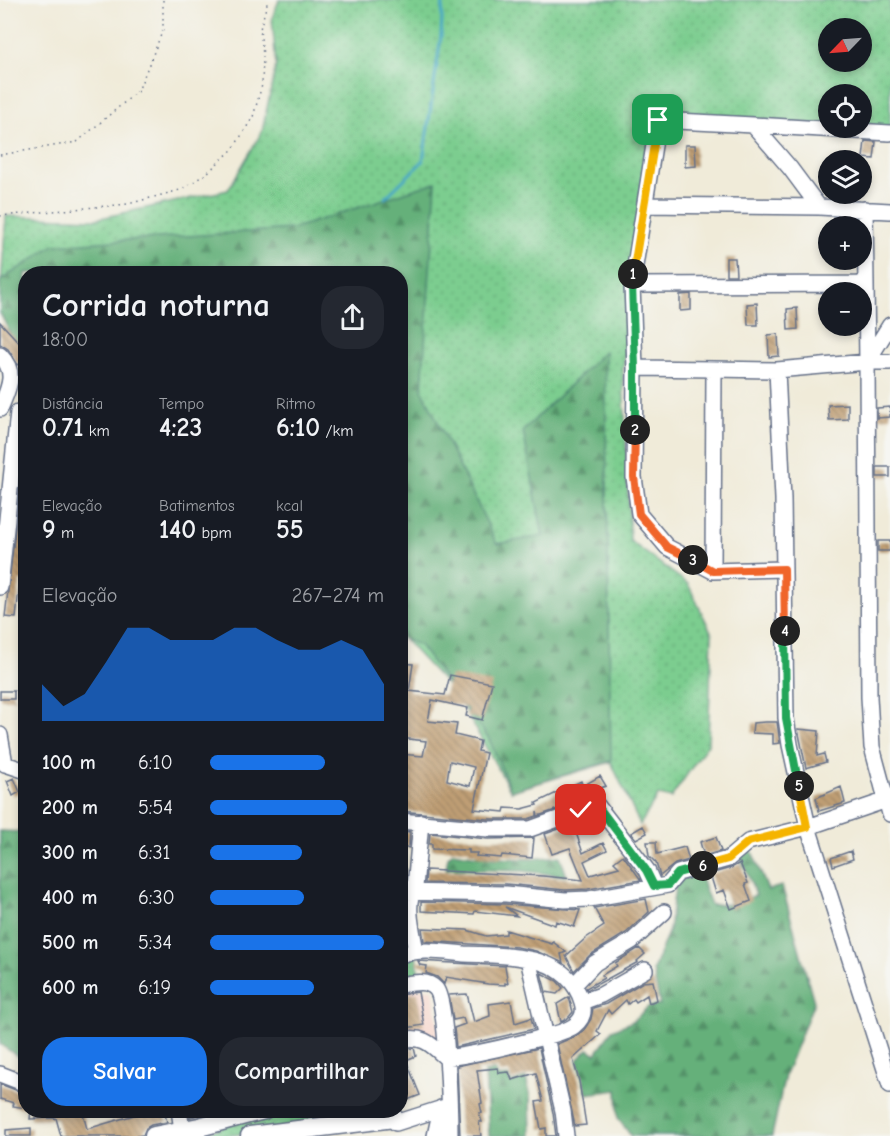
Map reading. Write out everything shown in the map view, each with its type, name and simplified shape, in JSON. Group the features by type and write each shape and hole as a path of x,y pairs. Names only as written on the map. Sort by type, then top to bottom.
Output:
{"main road":[{"path":"154,1136 182,1133 235,1118"},
{"path":"250,1136 286,1133 370,1118"}],"street":[{"path":"784,569 713,571 667,547 639,514 634,477 635,368 632,285 658,120 890,133"},
{"path":"753,125 790,168 819,207"},
{"path":"645,205 819,207 890,211"},
{"path":"865,209 865,282"},
{"path":"632,285 818,284"},
{"path":"867,362 890,325"},
{"path":"408,892 506,894 565,900 589,899 668,885 678,873 728,859 748,842 889,804 872,747 868,697 866,336"},
{"path":"0,355 8,363 10,373 9,386 0,410 18,413"},
{"path":"635,368 777,370 890,362"},
{"path":"713,571 714,369"},
{"path":"777,370 784,569 786,718 807,827 890,1085"},
{"path":"1,579 18,445"},
{"path":"0,735 2,765 18,769"},
{"path":"408,821 488,830 530,829 597,805 646,870 654,886"},
{"path":"408,891 416,887 421,822"},
{"path":"408,896 416,951"},
{"path":"573,985 595,963 632,941 664,912"},
{"path":"408,954 416,951 510,956 558,968 573,985 584,1011 581,1020 572,1027 546,1037 483,1053 446,1058 423,1041 408,1038"},
{"path":"528,959 563,1111 566,1136"},
{"path":"582,1002 601,995 645,970"},
{"path":"408,984 428,983 435,987 440,995 446,1041 445,1107 450,1136"},
{"path":"0,1074 18,1081"},
{"path":"394,1118 396,1123 445,1107"},
{"path":"435,1136 445,1107"},
{"path":"180,1118 182,1133"}],"path":[{"path":"0,154 77,142 138,91 163,30 163,0"},
{"path":"0,216 128,204 180,190 206,174 233,149 253,117 262,85 263,56 260,29 268,0"}],"shaded area":[{"path":"408,988 433,989 440,1041 408,1036"}],"green space":[{"path":"279,0 890,0 890,131 872,129 872,84 818,84 818,125 652,113 623,371 630,541 688,584 712,634 708,744 671,798 658,795 640,825 611,762 511,791 456,695 408,644 408,266 18,266 18,277 1,285 6,216 96,219 228,190 262,132 276,65 272,18"},
{"path":"436,182 422,389 497,544 543,536 523,431 605,351 611,761 511,791 489,739 419,645 408,641 408,266 22,266 54,245 292,229"},
{"path":"18,269 18,349 0,313 0,281"},
{"path":"0,831 18,832 18,1056 0,1044"},
{"path":"750,847 768,890 782,886 814,1002 785,1075 772,1136 631,1136 618,1118 617,1090 587,1094 577,1060 588,1049 596,1054 612,1030 633,1021 648,1007 660,1005 653,970 669,930 677,874 697,868 711,905 735,904 756,895 738,851"},
{"path":"453,852 491,858 531,859 560,856 567,876 522,871 446,869 448,857"},
{"path":"416,956 420,978 408,979 408,958"},
{"path":"495,1070 498,1078 508,1076 511,1083 526,1078 530,1096 531,1136 489,1136 485,1072"},
{"path":"246,1118 347,1118 269,1131 199,1136"}],"building":[{"path":"865,141 876,142 874,159 872,159 872,150 864,150"},
{"path":"685,145 695,145 696,166 685,167"},
{"path":"726,258 735,258 736,275 726,275"},
{"path":"691,294 691,310 680,311 680,295"},
{"path":"757,303 758,325 748,325 747,304"},
{"path":"797,308 798,329 788,330 787,309"},
{"path":"0,322 18,341 18,365 8,349 0,344"},
{"path":"778,334 779,356 769,357 768,335"},
{"path":"848,404 848,419 829,420 828,405"},
{"path":"890,407 890,417 877,418 877,408"},
{"path":"877,467 890,467 890,477 877,477"},
{"path":"18,504 16,618 5,617"},
{"path":"878,541 890,541 890,551 878,551"},
{"path":"408,664 413,664 409,691 445,695 450,675 492,683 482,720 466,716 468,708 432,700 428,721 457,724 455,735 480,741 478,751 486,753 474,809 504,812 505,808 522,809 537,805 536,803 581,781 583,786 600,776 606,786 597,789 598,794 595,796 538,816 537,812 537,816 528,819 488,819 408,812 408,755 423,756 426,741 408,739","holes":["450,761 474,767 470,786 447,780"]},
{"path":"0,691 14,691 14,699 0,699"},
{"path":"777,722 780,743 773,744 773,734 752,733 753,723"},
{"path":"798,729 819,731 817,756 824,754 826,762 806,768"},
{"path":"14,778 18,793 13,796 7,781"},
{"path":"841,787 845,803 819,811 816,798"},
{"path":"573,824 583,853 603,843 607,850 584,861 590,875 619,867 614,862 623,855 641,880 588,889 565,890 506,884 425,883 426,870 583,880 570,848 552,854 545,834"},
{"path":"643,826 647,833 636,839 631,833"},
{"path":"408,832 410,832 408,848"},
{"path":"430,833 488,839 534,838 532,858 502,855 501,858 476,856 477,853 469,853 469,850 432,849 432,844 429,844"},
{"path":"716,837 721,851 704,856 700,842"},
{"path":"647,842 656,842 657,854 685,847 689,860 675,864 660,876 656,863 649,856"},
{"path":"851,851 853,859 833,866 831,858"},
{"path":"740,863 748,883 745,884 751,901 731,909 724,890 716,893 710,874"},
{"path":"646,899 649,912 626,933 590,955 574,971 566,956 604,926 594,908"},
{"path":"421,902 505,904 580,910 574,927 556,921 555,925 505,907 517,916 475,911 474,914 421,911"},
{"path":"422,928 467,930 486,936 506,934 506,930 552,944 553,942 566,952 561,954 563,963 536,951 517,947 424,941"},
{"path":"639,948 645,954 638,962 587,990 586,988 604,978 602,975 617,966 615,963"},
{"path":"418,961 505,966 508,984 488,984 446,977 444,984 437,977 426,973 427,966 420,965"},
{"path":"541,973 557,981 563,988 557,994 546,992"},
{"path":"653,981 657,1000 649,1003 647,995 636,1002 634,999 628,1004 626,1000 611,1014 608,1010 597,1031 601,1034 573,1059 586,1125 575,1126 557,1044 584,1030 591,1019 593,1008 606,1004 643,982"},
{"path":"418,992 424,1025 408,1028 408,994"},
{"path":"467,994 474,1022 490,1016 489,1004 511,1001 515,1023 531,1018 534,1029 456,1047 454,1028 465,1024 463,1018 453,1020 449,995"},
{"path":"569,997 573,1012 561,1022 557,1004"},
{"path":"414,1048 416,1056 408,1059 408,1049"},
{"path":"539,1048 556,1136 546,1136 546,1128 541,1129 536,1102 543,1101 536,1073 512,1080 509,1072 499,1073 498,1068 477,1070 482,1103 480,1104 482,1113 479,1113 482,1122 479,1122 481,1136 460,1136 457,1066"},
{"path":"408,1065 420,1095 408,1100"},
{"path":"0,1084 18,1091 18,1107 13,1106 14,1103 0,1099"},
{"path":"56,1118 84,1118 87,1129 124,1118 166,1118 167,1122 151,1125 146,1128 143,1135 137,1136 61,1136"},
{"path":"31,1128 31,1136 6,1136 6,1130"}],"waterway":[{"path":"385,198 423,161 441,36 443,0"}],"route":[{"path":"581,810 597,805 646,870 654,886 668,885 678,873 728,859 748,842 807,827 786,718 784,569 713,571 667,547 639,514 634,477 635,368 632,285 658,120"}]}
